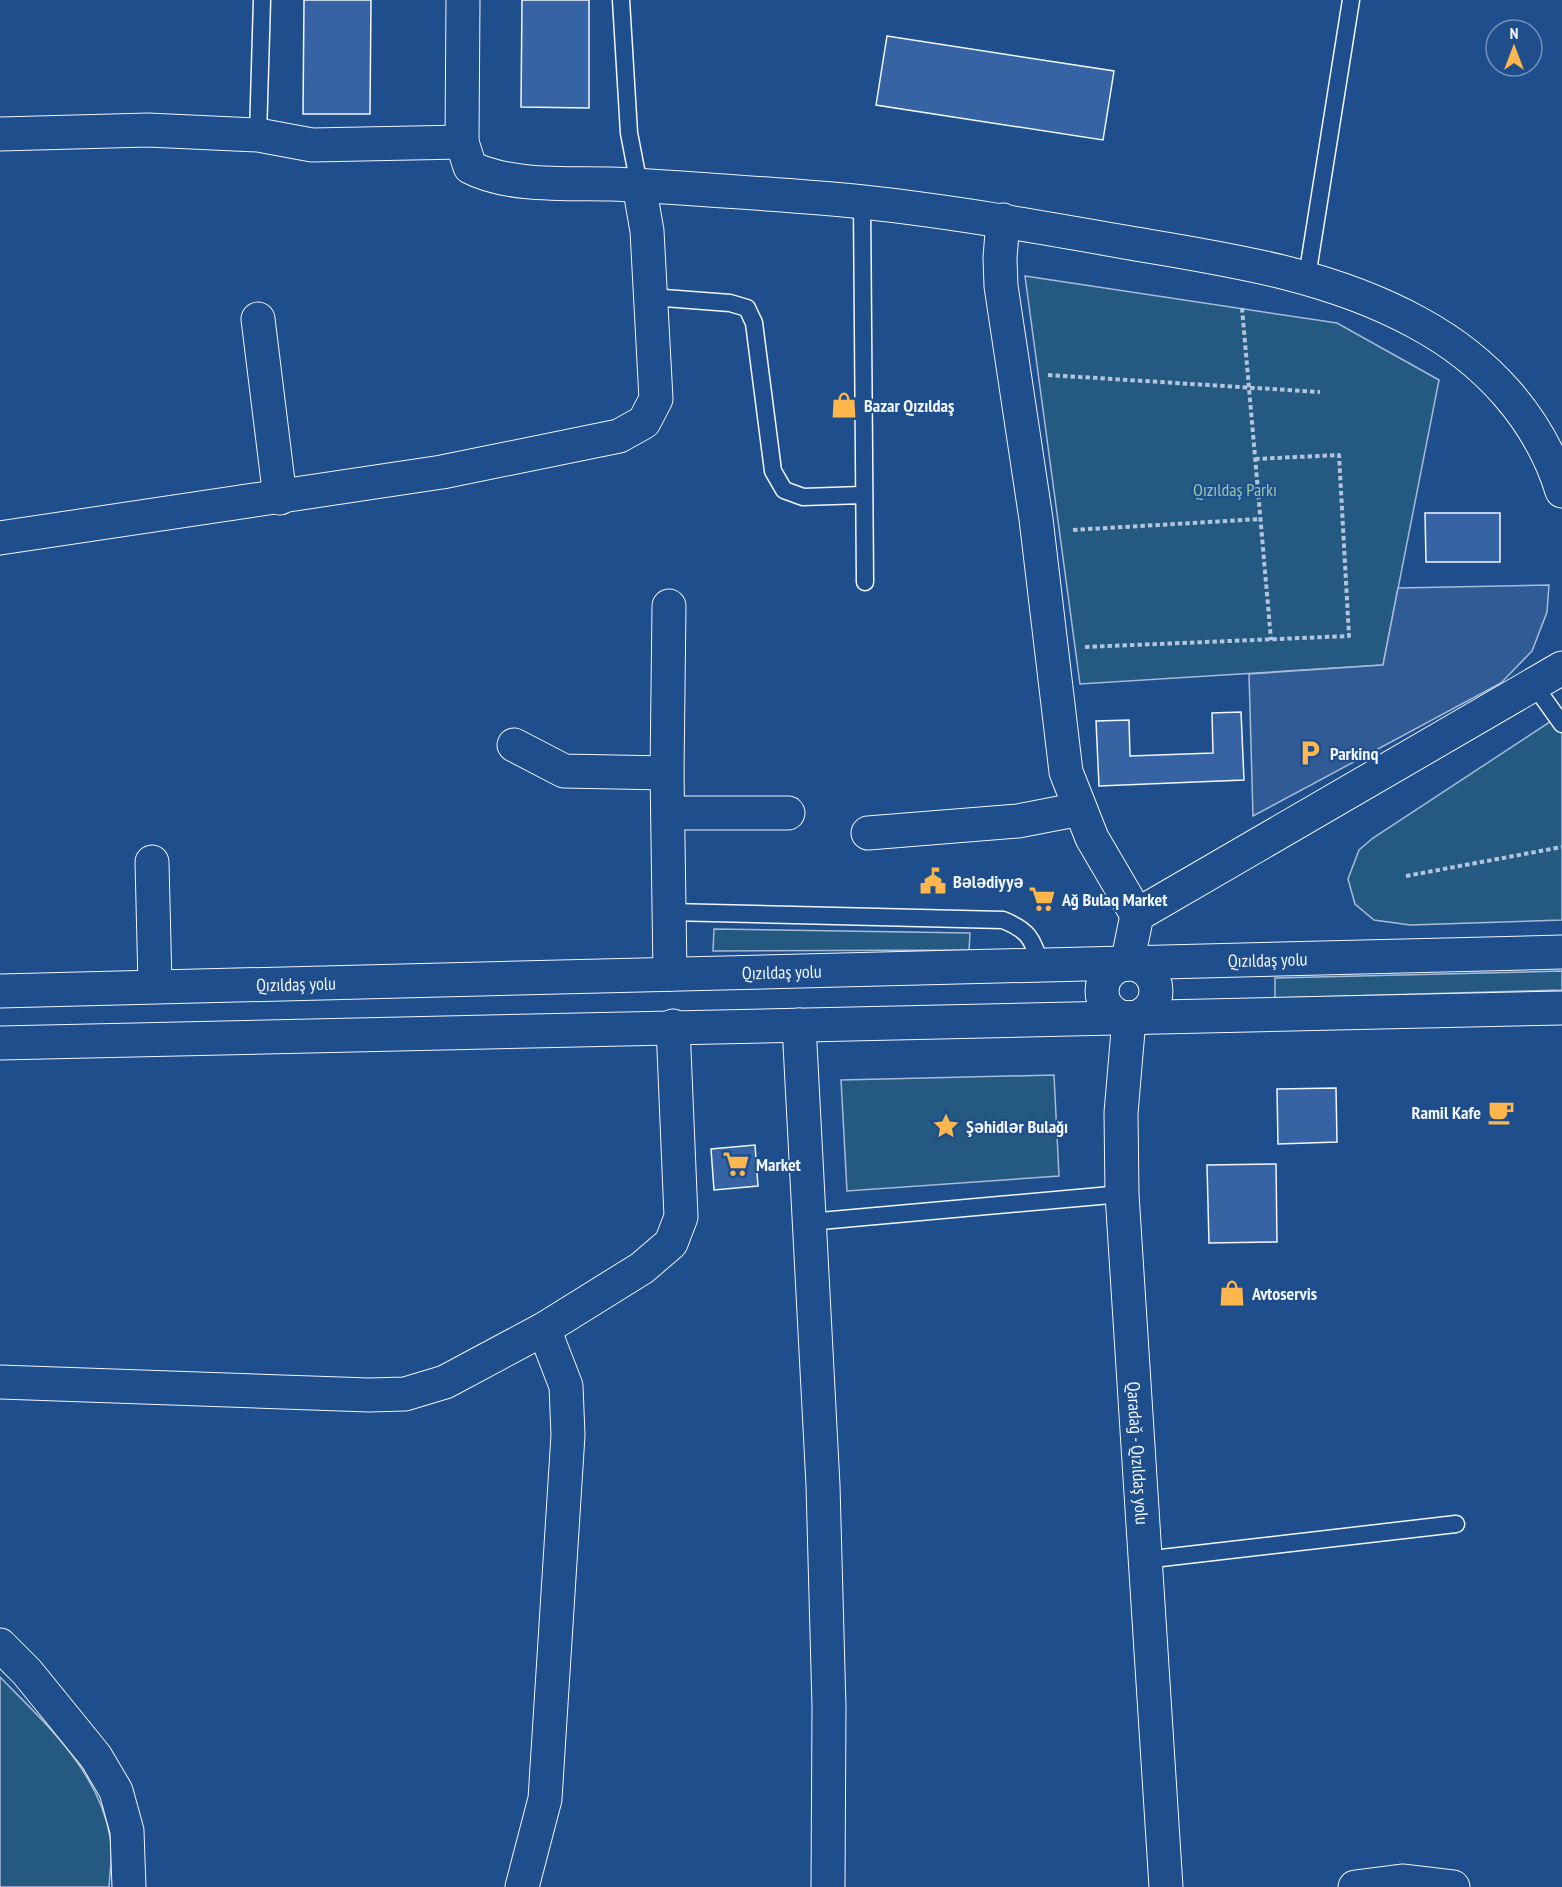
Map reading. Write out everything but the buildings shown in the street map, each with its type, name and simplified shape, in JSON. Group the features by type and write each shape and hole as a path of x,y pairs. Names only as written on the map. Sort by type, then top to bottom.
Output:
{"street":[{"path":"463,0 462,142 470,167 487,176 553,183 639,185 862,202 1003,220 1215,257 1307,277 1418,322 1467,354 1500,383 1532,423 1554,466 1562,491"},
{"path":"0,134 148,130 258,135 312,145 462,142"},
{"path":"0,538 442,472 619,436 644,422 656,399 647,231 639,185"},
{"path":"1003,220 1000,258 1001,286 1036,519 1066,772 1092,838 1137,915 1127,964 1112,969 1102,984 1101,992 1107,1008 1113,1014 1129,1019"},
{"path":"258,320 279,498"},
{"path":"669,606 667,773 670,974"},
{"path":"1137,915 1562,668"},
{"path":"514,745 564,771 667,773"},
{"path":"868,833 1018,821 1080,809"},
{"path":"669,813 788,813"},
{"path":"152,862 155,986"},
{"name":"Qızıldaş yolu","path":"0,991 1562,952"},
{"path":"0,1043 673,1026 1129,1019 1562,1008"},
{"name":"Qaradağ - Qızıldaş yolu","path":"1129,1019 1121,1113 1122,1194 1166,1887"},
{"path":"799,1025 825,1544 830,1707 828,1887"},
{"path":"0,1382 405,1394 445,1382 544,1329 642,1268 671,1243 681,1218 673,1026"},
{"path":"522,1887 545,1799 568,1435 567,1386 544,1329"},
{"path":"0,1645 27,1672 96,1757 116,1791 127,1831 129,1887"},
{"path":"1355,1887 1402,1881 1453,1887"}],"lane":[{"path":"258,135 262,0"},
{"path":"621,0 629,133 639,185"},
{"path":"1307,277 1351,0"},
{"path":"862,202 862,495 865,582"},
{"path":"651,297 730,303 747,308 754,323 773,471 784,490 803,497 862,495"},
{"path":"1534,685 1562,724"},
{"path":"670,912 1003,920 1020,927 1032,939 1041,966"},
{"path":"809,1222 1122,1194"},
{"path":"1144,1560 1456,1524"}],"path":[{"path":"1242,308 1271,639"},
{"path":"1039,375 1320,392"},
{"path":"1076,648 1349,636 1339,455 1255,459"},
{"path":"1072,530 1260,519"},
{"path":"1406,876 1562,847"}],"green space":[{"name":"Qızıldaş Parkı","path":"1025,276 1337,323 1439,380 1383,665 1080,684"},
{"path":"1562,714 1562,920 1410,925 1374,920 1355,904 1348,879 1359,850 1373,838"},
{"path":"714,929 970,933 969,950 713,951"},
{"path":"1562,971 1562,990 1275,998 1275,978"},
{"path":"1054,1075 1059,1176 847,1191 841,1080"},
{"path":"0,1677 67,1749 94,1790 104,1813 111,1843 109,1887 0,1887"}],"shaded area":[{"name":"Parkinq","path":"1549,585 1547,612 1532,651 1501,683 1253,816 1249,674 1383,665 1398,588"}],"place":[{"name":"Bazar Qızıldaş","path":"844,405"},
{"name":"Parkinq","path":"1310,753"},
{"name":"Bələdiyyə","path":"933,881"},
{"name":"Ağ Bulaq Market","path":"1042,899"},
{"name":"Ramil Kafe","path":"1501,1112"},
{"name":"Şəhidlər Bulağı","path":"946,1126"},
{"name":"Market","path":"736,1164"},
{"name":"Avtoservis","path":"1232,1293"}]}
